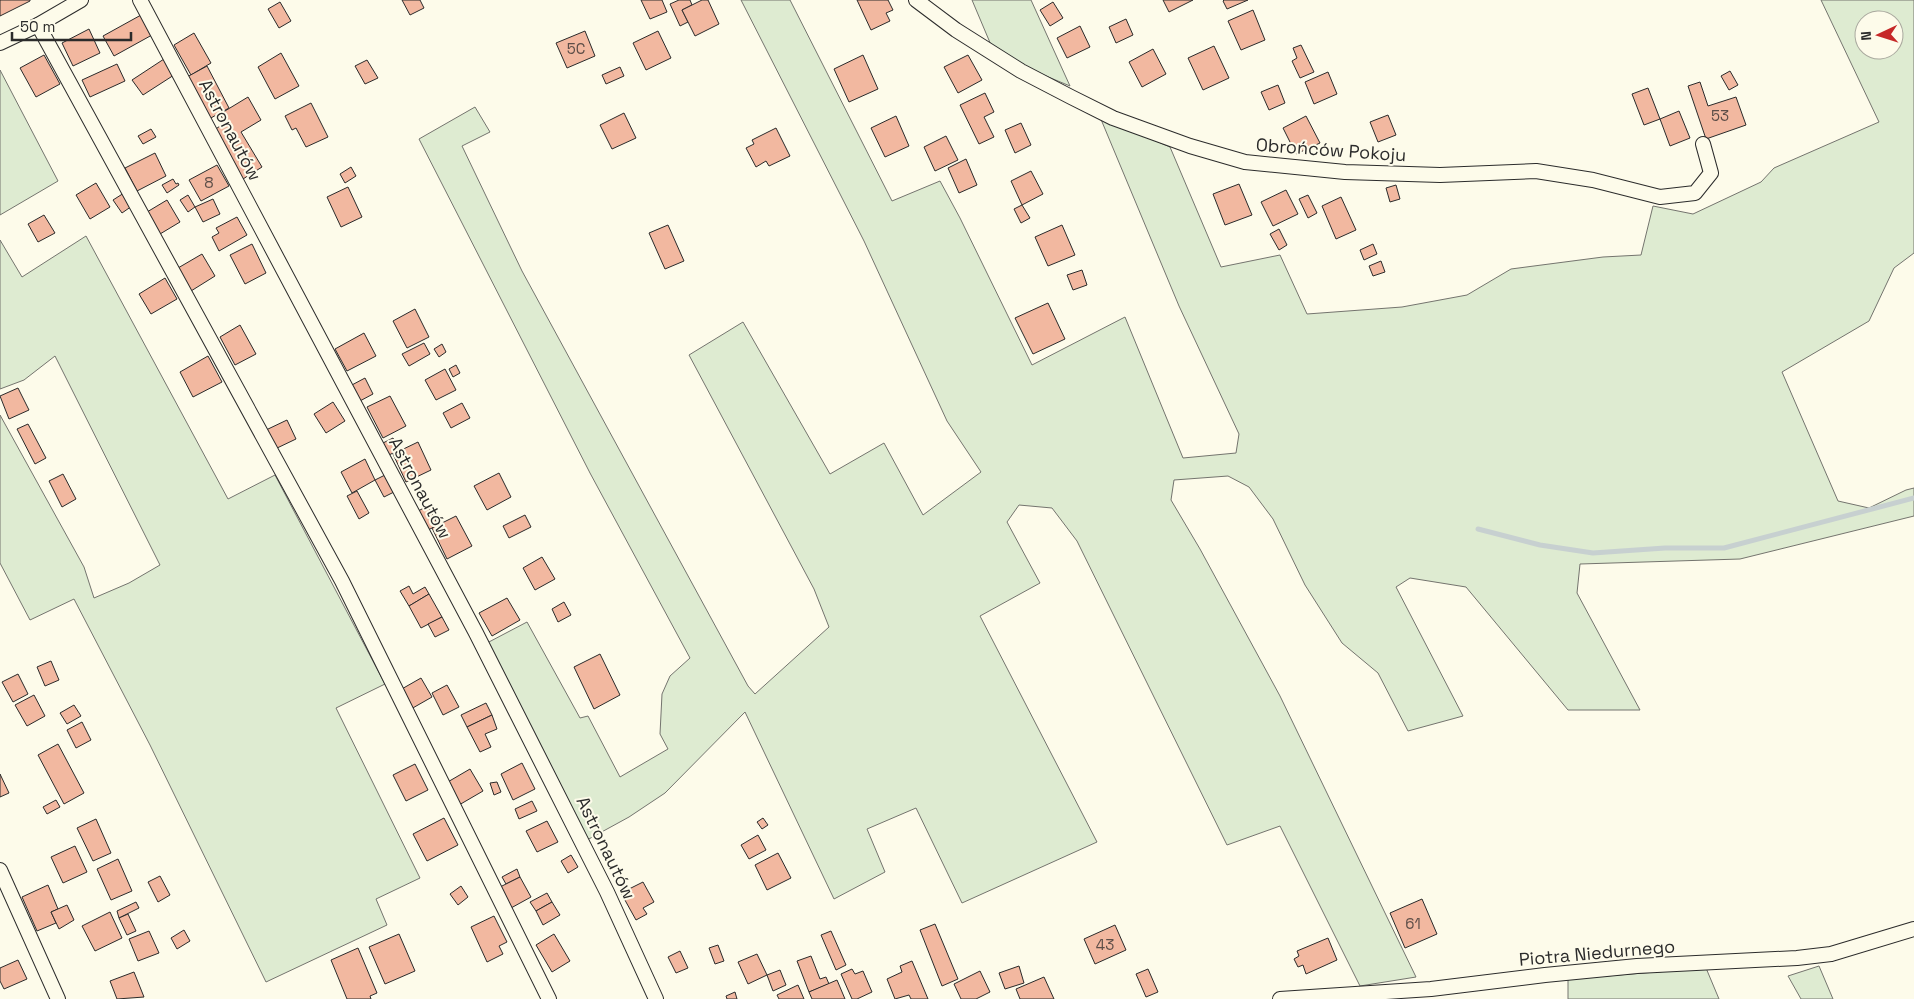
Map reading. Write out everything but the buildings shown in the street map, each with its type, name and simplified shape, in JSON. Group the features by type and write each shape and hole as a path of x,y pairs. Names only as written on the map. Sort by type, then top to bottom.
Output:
{"street":[{"path":"0,43 38,25 81,0"},
{"name":"Astronautów","path":"140,0 476,633 607,892 656,999"},
{"name":"Obrońców Pokoju","path":"916,0 956,30 1021,71 1071,97 1114,118 1190,146 1245,162 1345,172 1440,175 1536,171 1593,180 1660,197 1695,193 1711,173 1702,144"},
{"path":"38,25 339,575 549,999"},
{"path":"0,870 55,993"},
{"name":"Piotra Niedurnego","path":"1280,999 1431,989 1637,966 1806,957 1831,954 1914,929"}],"green space":[{"path":"741,0 790,0 892,201 940,181 1032,365 1125,317 1183,458 1236,453 1239,434 1179,306 1100,117 1170,147 1221,267 1280,255 1307,314 1402,307 1467,295 1511,269 1603,257 1641,255 1653,206 1693,214 1761,182 1774,168 1879,122 1821,0 1914,0 1914,253 1894,268 1869,321 1782,372 1838,501 1869,508 1914,488 1914,516 1740,559 1580,564 1577,593 1640,710 1568,710 1466,587 1410,578 1396,587 1463,716 1408,731 1378,673 1342,643 1305,585 1273,519 1249,487 1228,476 1174,480 1171,500 1200,549 1280,696 1416,977 1360,986 1280,826 1227,845 1077,541 1052,508 1019,505 1007,522 1040,583 980,616 1097,842 962,903 916,808 867,829 885,872 834,899 745,712 665,793 629,817 587,840 487,643 527,622 580,718 588,716 620,777 668,749 660,734 662,694 670,676 690,658 590,473 419,139 475,107 490,132 462,146 522,271 748,686 755,694 829,627 814,589 689,355 743,322 830,474 884,443 923,515 981,472 947,421 864,241"},
{"path":"972,0 1031,0 1070,86 1029,69 991,45"},
{"path":"0,70 58,181 0,215"},
{"path":"86,236 228,499 275,475 385,684 336,708 420,878 376,899 387,925 266,982 150,745 74,599 30,620 0,563 0,415 84,567 94,598 129,583 160,565 55,356 24,380 0,389 0,240 22,277"},
{"path":"1819,966 1833,999 1801,999 1788,976"},
{"path":"1706,968 1719,999 1568,999 1568,979"}],"waterway":[{"path":"1478,529 1540,545 1593,553 1665,548 1724,548 1914,498"}]}
